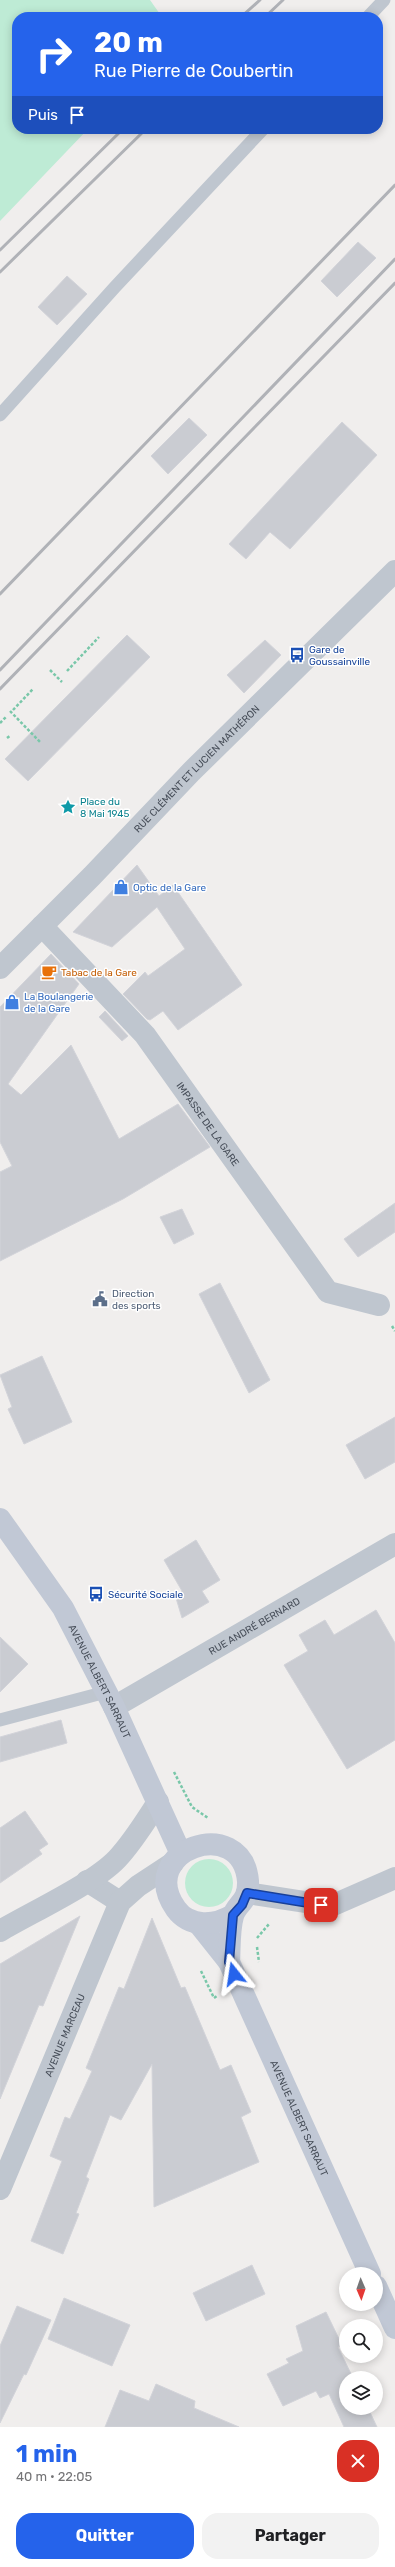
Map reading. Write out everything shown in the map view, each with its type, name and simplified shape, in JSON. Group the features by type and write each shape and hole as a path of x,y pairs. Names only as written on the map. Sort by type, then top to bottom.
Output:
{"street":[{"name":"RUE CLÉMENT ET LUCIEN MATHÉRON","path":"0,968 191,772 395,571"},
{"name":"IMPASSE DE LA GARE","path":"42,926 145,1035 328,1292 379,1305"},
{"name":"AVENUE ALBERT SARRAUT","path":"0,1519 63,1608 110,1699 158,1802 177,1858"},
{"name":"RUE ANDRÉ BERNARD","path":"110,1699 395,1544"},
{"path":"0,1931 87,1881 116,1860 140,1831 158,1802"},
{"path":"170,1900 167,1888 168,1875 177,1858 192,1847 204,1844 217,1845 228,1850 238,1858 245,1868 248,1881 247,1893 242,1905 233,1915 222,1921 210,1924 198,1923"},
{"name":"AVENUE MARCEAU","path":"0,2189 120,1902 138,1886 177,1858"},
{"path":"247,1893 331,1906 395,1878"},
{"path":"87,1881 120,1902"},
{"path":"138,1886 170,1900"},
{"name":"AVENUE ALBERT SARRAUT","path":"170,1900 186,1918 198,1923 229,1962 367,2267"},
{"name":"AVENUE ALBERT SARRAUT","path":"229,1962 233,1915"},
{"path":"383,2300 394,2323"}],"lane":[{"path":"373,12 384,0"},
{"path":"0,415 114,287 258,134"},
{"path":"0,1720 110,1699"}],"path":[{"path":"67,671 99,637"},
{"path":"50,670 62,682"},
{"path":"33,689 12,710 40,743"},
{"path":"0,723 6,717"},
{"path":"7,738 11,735"},
{"path":"172,1767 192,1807 214,1821"},
{"path":"198,1965 214,1998 240,1987 262,1974 257,1937 277,1918 280,1898"}],"green space":[{"path":"0,0 150,0 158,12 12,12 12,134 83,134 0,221"},
{"path":"209,1859 218,1861 226,1866 231,1874 233,1883 231,1892 226,1900 218,1905 209,1907 200,1905 192,1900 187,1892 185,1883 187,1874 192,1866 200,1861"}],"building":[{"path":"358,242 376,258 337,297 321,281"},
{"path":"67,276 87,294 57,325 38,307"},
{"path":"189,418 207,435 168,474 151,456"},
{"path":"342,422 377,455 290,549 270,532 246,559 229,544"},
{"path":"127,635 150,657 28,781 5,759"},
{"path":"265,640 281,655 244,693 227,675"},
{"path":"137,865 159,896 173,885 242,985 178,1030 163,1011 150,1020 147,1019 123,994 145,972 148,976 185,949 157,907 112,947 73,932"},
{"path":"51,954 79,984 8,1084 21,1095 71,1045 119,1139 178,1104 210,1147 123,1199 0,1261 0,1172 12,1166 0,1142 0,1007"},
{"path":"105,1011 128,1036 122,1041 99,1017"},
{"path":"395,1203 395,1232 358,1257 344,1239"},
{"path":"182,1209 194,1234 174,1244 160,1217"},
{"path":"220,1283 270,1380 249,1393 199,1294"},
{"path":"42,1356 72,1422 24,1444 8,1409 12,1407 0,1375"},
{"path":"395,1417 395,1462 365,1479 346,1445"},
{"path":"196,1540 220,1580 202,1591 209,1602 182,1618 176,1598 182,1591 164,1560"},
{"path":"376,1610 395,1643 395,1740 347,1769 284,1665 308,1651 299,1635 325,1620 334,1635"},
{"path":"0,1637 28,1664 0,1692"},
{"path":"61,1720 67,1743 0,1762 0,1737"},
{"path":"25,1811 48,1844 39,1850 42,1854 0,1883 0,1828"},
{"path":"80,1916 43,2006 39,2005 0,2099 0,1964"},
{"path":"152,1918 181,1988 185,1987 220,2070 231,2065 251,2112 241,2117 259,2162 154,2207 152,2064 121,2120 110,2115 86,2177 89,2179 76,2213 79,2214 63,2254 31,2241 62,2161 50,2156 65,2117 70,2119 92,2071 86,2068 119,1987 124,1989"},
{"path":"252,2265 265,2294 206,2321 193,2293"},
{"path":"64,2298 130,2325 112,2366 48,2339"},
{"path":"17,2306 51,2320 26,2375 24,2374 0,2423 0,2346"},
{"path":"326,2312 339,2339 339,2363 346,2363 350,2371 339,2371 339,2415 371,2415 377,2427 344,2427 329,2394 320,2398 316,2391 283,2406 267,2374 289,2363 286,2359 303,2351 296,2326"},
{"path":"156,2384 195,2401 194,2408 239,2427 105,2427 120,2390 149,2401"}],"railway":[{"path":"247,12 260,0"},
{"path":"270,12 283,0"},
{"path":"0,250 118,134"},
{"path":"0,272 141,134"},
{"path":"0,594 395,185"},
{"path":"0,670 395,259"},
{"path":"0,689 395,283"}],"place":[{"name":"Gare de Goussainville","path":"297,655"},
{"name":"Place du 8 Mai 1945","path":"68,807"},
{"name":"Optic de la Gare","path":"121,887"},
{"name":"Tabac de la Gare","path":"49,972"},
{"name":"La Boulangerie de la Gare","path":"12,1002"},
{"name":"Direction des sports","path":"100,1299"},
{"name":"Sécurité Sociale","path":"96,1594"}],"route":[{"path":"234,1974 229,1962 233,1915 242,1905 247,1893 321,1905"}]}
